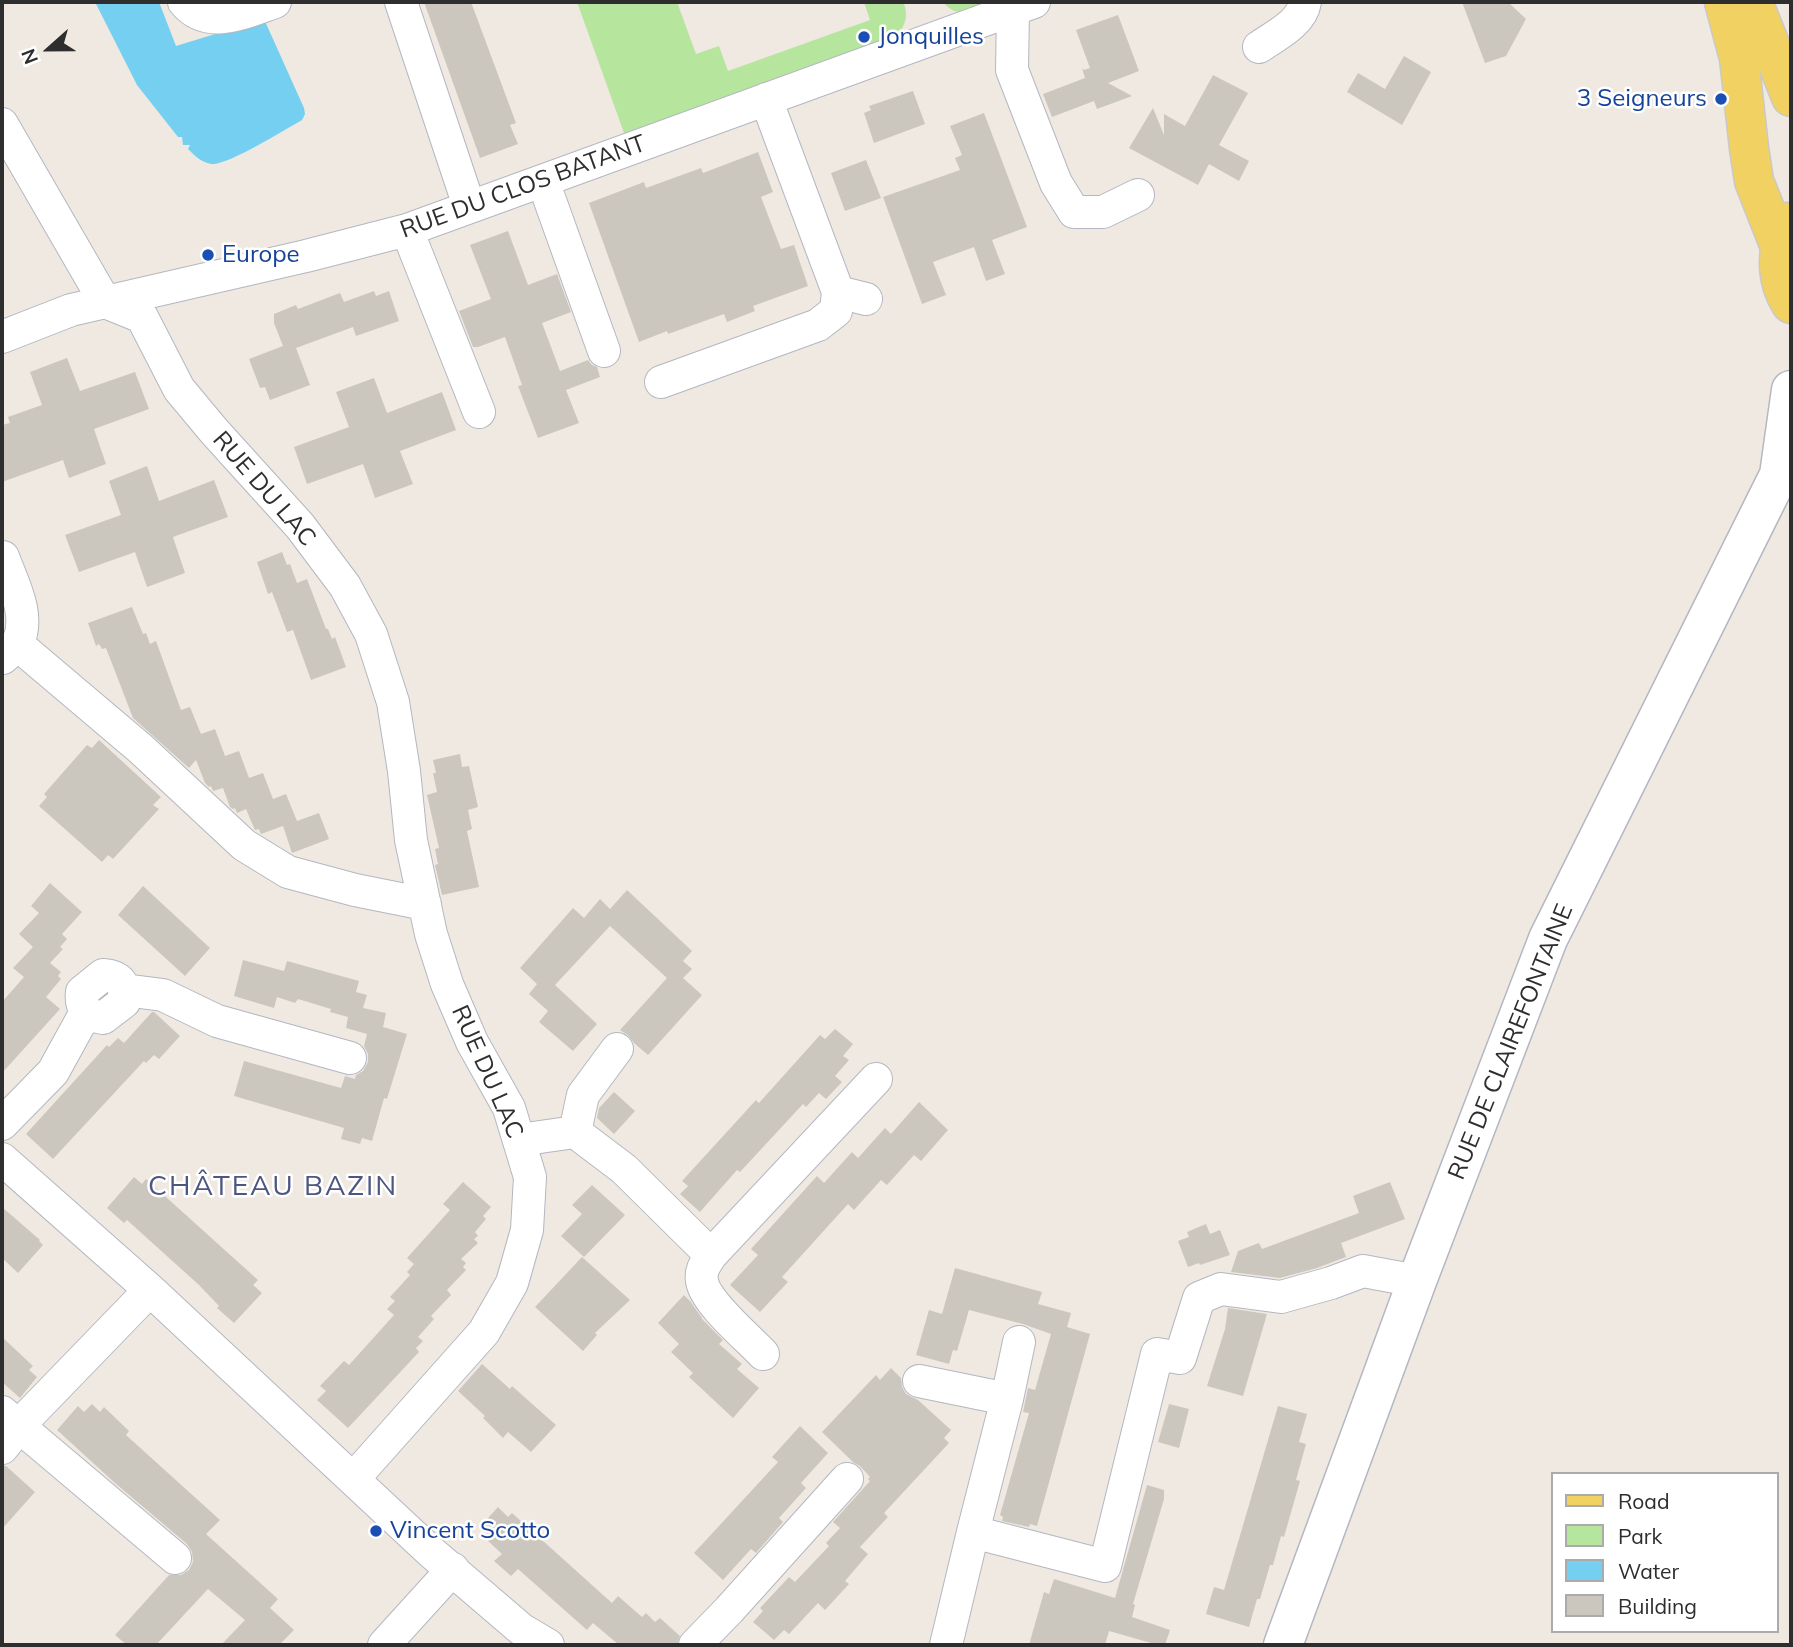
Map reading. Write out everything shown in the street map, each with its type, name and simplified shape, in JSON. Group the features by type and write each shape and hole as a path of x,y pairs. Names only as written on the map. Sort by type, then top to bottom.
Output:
{"main road":[{"path":"1724,2 1740,58 1754,181 1785,232 1779,264 1781,281 1791,304"},
{"path":"1753,2 1791,97"},
{"name":"RUE DE CLAIREFONTAINE","path":"1288,1640 1417,1281 1548,939 1785,464 1791,390"}],"street":[{"path":"184,2 207,17 231,17 275,2"},
{"path":"401,2 469,206"},
{"path":"1259,47 1291,25 1304,9 1305,2"},
{"path":"1012,70 1023,6"},
{"name":"RUE DU CLOS BATANT","path":"2,337 71,310 407,230 1023,6"},
{"path":"968,26 1012,70 1056,183 1074,212 1103,212 1138,195"},
{"path":"661,382 818,326 852,295 766,99"},
{"path":"2,124 105,302"},
{"path":"543,181 604,351"},
{"path":"407,230 479,411"},
{"name":"RUE DU LAC","path":"105,302 142,317 179,389 300,526 345,586 371,634 393,702 411,840 431,934 447,984 472,1042 509,1108 530,1177 527,1230 512,1283 484,1332 354,1478"},
{"path":"4,557 23,613 22,630 9,651 141,749 244,845 288,872 355,890 425,904"},
{"path":"2,1124 54,1072 86,1012 103,1018 124,1002 124,990 163,995 216,1021 350,1058"},
{"path":"575,1132 583,1095 617,1048"},
{"path":"763,1354 709,1298 701,1280 702,1268 711,1255 876,1079"},
{"path":"519,1140 575,1132 624,1170 711,1255"},
{"path":"2,1159 150,1290 405,1528 521,1629 548,1645"},
{"path":"972,1532 1105,1566 1157,1354 1180,1357 1199,1298 1221,1289 1281,1297 1363,1271 1417,1281"},
{"path":"150,1290 8,1428 175,1558"},
{"path":"946,1645 1019,1342"},
{"path":"919,1381 1007,1399"},
{"path":"695,1645 847,1479"},
{"path":"384,1645 453,1569"}],"green space":[{"path":"577,2 677,2 696,54 719,46 728,71 870,20 864,2 903,2 906,17 901,31 894,39 736,97 624,133"},
{"path":"943,2 998,2 962,13 949,8"}],"water":[{"path":"95,2 159,2 176,46 264,19 304,108 302,120 230,159 211,164 201,160 188,149 190,145 183,145 182,137 178,137 137,85"}],"building":[{"path":"424,2 471,2 516,123 510,125 518,144 480,158"},
{"path":"1462,2 1508,2 1526,19 1506,56 1485,63"},
{"path":"1118,15 1139,71 1108,83 1132,96 1097,109 1094,101 1052,117 1043,94 1085,78 1082,68 1090,68 1076,30"},
{"path":"1404,56 1431,72 1402,125 1347,92 1358,73 1385,89"},
{"path":"1213,75 1248,93 1219,145 1249,161 1239,181 1209,164 1198,185 1129,148 1153,108 1164,135 1164,114 1185,126"},
{"path":"913,91 925,124 874,143 864,113 871,110 869,106"},
{"path":"984,113 1027,227 992,240 1005,274 986,281 974,247 933,262 946,295 922,304 883,197 960,170 955,158 962,155 950,126"},
{"path":"758,152 773,192 761,197 781,249 794,245 808,286 753,306 755,311 727,322 724,314 639,342 589,203 644,182 646,188 701,168 703,173"},
{"path":"866,160 881,198 845,211 831,173"},
{"path":"508,231 528,285 557,274 571,312 542,323 560,371 588,360 597,367 600,377 566,390 579,423 538,438 518,386 522,385 505,337 473,347 459,311 491,299 470,245"},
{"path":"374,291 376,296 389,291 399,321 356,336 353,327 296,348 310,385 270,400 265,387 260,388 249,359 283,346 274,323 274,314 296,305 298,309 340,293 344,302"},
{"path":"67,358 80,391 135,372 149,409 94,429 106,464 69,478 63,460 2,482 2,425 10,423 8,417 42,405 30,372"},
{"path":"374,378 387,413 442,392 456,430 400,451 413,484 375,498 363,464 307,484 294,447 349,427 336,392"},
{"path":"147,466 159,501 214,480 228,517 173,537 185,573 147,587 135,552 79,572 65,535 121,515 109,481"},
{"path":"282,552 297,583 307,579 326,629 332,639 335,637 346,667 311,680 293,630 287,632 272,592 268,594 257,562"},
{"path":"132,607 150,644 156,641 181,710 190,707 201,734 215,729 225,756 239,751 249,778 263,773 273,799 286,794 297,821 319,813 329,839 292,853 283,826 291,823 261,834 259,829 255,830 246,809 237,813 235,808 230,807 223,788 213,791 211,786 205,783 196,760 189,768 133,718 106,648 102,649 99,644 96,646 88,623"},
{"path":"99,740 161,797 153,805 159,809 113,859 108,855 102,862 39,806 47,797 44,794 87,745 92,748"},
{"path":"460,754 462,767 469,766 478,807 468,810 472,829 467,831 479,887 442,895 435,865 438,864 435,849 439,848 427,795 437,792 433,760"},
{"path":"50,883 82,912 62,934 67,939 60,947 63,949 50,963 61,972 58,976 61,979 46,997 60,1009 2,1073 2,1002 24,977 13,968 33,947 19,934 39,913 31,906"},
{"path":"143,886 210,948 185,976 118,915"},
{"path":"627,890 692,951 683,961 692,969 683,978 702,995 648,1055 620,1030 667,978 610,926 555,985 597,1024 573,1051 539,1022 548,1011 529,994 537,984 520,968 573,908 584,918 600,899 610,909"},
{"path":"243,960 284,971 287,961 359,981 356,992 367,995 363,1008 386,1013 383,1027 407,1034 372,1141 362,1138 360,1144 341,1139 344,1128 234,1096 244,1061 341,1088 345,1076 355,1079 368,1062 364,1046 367,1034 346,1028 348,1017 298,999 295,1003 277,997 274,1008 234,996"},
{"path":"152,1012 180,1036 159,1059 154,1055 146,1063 144,1061 53,1159 26,1134 107,1045 109,1047 118,1038 124,1043"},
{"path":"835,1029 853,1044 843,1056 849,1060 835,1076 842,1082 826,1099 819,1093 806,1107 803,1104 740,1172 737,1170 700,1212 680,1194 688,1186 682,1181 756,1100 759,1103 820,1035 825,1039"},
{"path":"614,1092 635,1111 614,1134 597,1118 599,1108"},
{"path":"919,1102 948,1130 921,1161 914,1155 887,1185 881,1180 854,1210 848,1204 782,1277 788,1282 760,1312 730,1285 758,1255 751,1249 817,1176 824,1183 852,1152 858,1158 885,1128 891,1134"},
{"path":"134,1177 142,1184 146,1179 258,1280 253,1285 262,1293 234,1323 217,1308 219,1306 199,1285 127,1220 124,1223 107,1208"},
{"path":"463,1182 491,1207 483,1216 486,1219 475,1232 478,1236 474,1239 478,1243 461,1259 466,1263 463,1267 466,1270 447,1290 451,1295 431,1316 434,1319 418,1337 423,1341 416,1348 419,1352 348,1428 317,1400 326,1391 320,1386 344,1361 349,1365 394,1315 387,1309 395,1301 390,1297 410,1275 407,1272 414,1264 407,1258 450,1210 443,1204"},
{"path":"1390,1182 1405,1219 1341,1243 1346,1257 1280,1278 1231,1272 1238,1251 1259,1243 1262,1249 1359,1213 1353,1196"},
{"path":"592,1185 625,1215 584,1257 561,1236 582,1214 572,1205"},
{"path":"2,1207 43,1245 18,1273 2,1258"},
{"path":"1206,1224 1210,1234 1220,1230 1230,1255 1188,1267 1178,1241 1189,1237 1187,1232"},
{"path":"582,1257 630,1300 595,1333 597,1335 583,1351 535,1307"},
{"path":"955,1268 1042,1292 1038,1304 1071,1313 1067,1327 1090,1334 1037,1526 1030,1524 1029,1527 1002,1521 1003,1517 1000,1515 1029,1413 1023,1412 1028,1388 1035,1390 1051,1334 969,1310 957,1351 953,1350 949,1364 916,1355 929,1310 942,1314"},
{"path":"684,1295 702,1319 723,1340 719,1344 742,1364 737,1369 759,1388 733,1418 689,1377 693,1373 671,1352 679,1344 658,1323"},
{"path":"1228,1308 1267,1314 1243,1396 1207,1386 1225,1329"},
{"path":"2,1337 33,1366 29,1370 37,1377 20,1398 2,1382"},
{"path":"482,1364 510,1389 512,1386 556,1425 531,1452 508,1432 503,1438 483,1418 485,1416 458,1391"},
{"path":"891,1368 901,1378 906,1394 918,1400 951,1430 944,1438 949,1443 884,1513 888,1517 860,1547 868,1554 845,1581 849,1584 825,1610 818,1603 789,1634 784,1630 774,1640 753,1622 763,1611 760,1608 789,1577 795,1582 829,1546 826,1543 840,1528 833,1522 870,1481 870,1477 860,1466 822,1432 876,1375 880,1380"},
{"path":"92,1404 100,1412 104,1407 129,1431 126,1435 220,1520 206,1534 278,1599 270,1608 294,1630 279,1645 221,1645 245,1620 208,1589 156,1645 127,1645 115,1635 169,1575 181,1575 189,1570 193,1562 192,1552 187,1544 57,1430 78,1406 84,1412"},
{"path":"1169,1404 1189,1409 1179,1448 1158,1442"},
{"path":"1278,1406 1307,1414 1299,1442 1306,1444 1296,1480 1300,1481 1284,1537 1281,1536 1249,1627 1206,1614 1214,1587 1224,1590"},
{"path":"800,1426 828,1453 801,1483 806,1488 779,1518 783,1522 756,1553 751,1549 723,1580 694,1553 778,1462 772,1457"},
{"path":"2,1466 6,1466 35,1492 2,1529"},
{"path":"1147,1485 1164,1490 1164,1499 1133,1604 1132,1617 1170,1630 1165,1645 1109,1631 1105,1645 1029,1645 1044,1592 1049,1594 1054,1579 1115,1598"},
{"path":"498,1507 508,1517 512,1513 612,1603 618,1596 642,1617 646,1613 655,1622 660,1618 680,1636 677,1645 619,1645 593,1623 587,1630 518,1569 511,1576 494,1561 502,1554 487,1540 490,1537 480,1527"}],"place":[{"name":"Jonquilles","path":"864,37"},
{"name":"3 Seigneurs","path":"1721,99"},
{"name":"Europe","path":"208,255"},
{"name":"Vincent Scotto","path":"376,1531"}],"district":[{"name":"CHÂTEAU BAZIN","path":"273,1187"}]}
